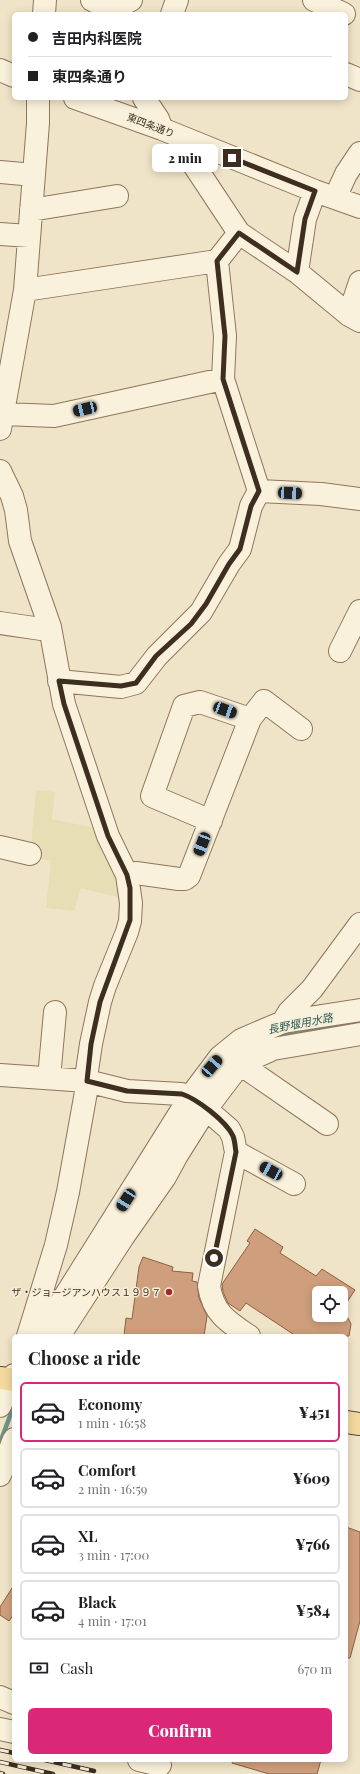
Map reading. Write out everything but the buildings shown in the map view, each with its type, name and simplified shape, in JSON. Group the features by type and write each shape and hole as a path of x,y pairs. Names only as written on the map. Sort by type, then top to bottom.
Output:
{"main road":[{"path":"348,1422 360,1424"}],"street":[{"path":"44,12 45,0"},
{"path":"92,0 112,12 131,0"},
{"path":"173,12 177,0"},
{"path":"314,0 339,12"},
{"path":"348,16 360,22"},
{"path":"0,70 12,75"},
{"path":"348,75 360,80"},
{"path":"38,100 25,290 2,421 54,416 223,379"},
{"name":"東四条通り","path":"81,100 169,132 325,195 360,207"},
{"path":"145,100 158,119 184,150 239,233 297,272 354,318 360,282"},
{"path":"297,272 305,219 325,195 346,174 360,153"},
{"path":"0,172 34,175"},
{"path":"31,210 117,196"},
{"path":"25,290 217,261 239,233"},
{"path":"0,234 29,236"},
{"path":"59,681 121,686 136,683 156,656 191,624 204,607 229,564 240,549 251,506 259,491 223,379 225,336 217,261"},
{"path":"0,471 12,496 16,510 20,541 50,627 64,704 108,836 127,875 131,903 130,920 100,1002 91,1044 86,1092 71,1178 60,1229 29,1334"},
{"path":"259,491 321,494 360,499"},
{"path":"340,651 360,611"},
{"path":"0,623 35,629 50,627"},
{"path":"127,875 136,872 172,879 185,879 189,876 194,867 250,720 264,701 301,729"},
{"path":"211,821 152,796 184,706 200,702 250,720"},
{"path":"0,846 30,854"},
{"path":"283,1022 289,1012 312,989 360,924"},
{"path":"60,1334 123,1237 165,1177 177,1155 199,1104 212,1066 241,1040 283,1022 360,1010"},
{"path":"49,1078 55,1012"},
{"path":"41,1334 199,1104 240,1064 273,1049 360,1034"},
{"path":"240,1064 327,1124"},
{"path":"0,1075 87,1081 127,1091 172,1092 199,1104 229,1130 234,1138 236,1152 209,1286 211,1298 221,1315 246,1334"},
{"path":"236,1152 294,1184"},
{"path":"0,1406 10,1378"},
{"path":"0,1475 12,1444"},
{"path":"0,1697 12,1702"},
{"path":"0,1729 12,1732"},
{"path":"146,1762 160,1766"}],"shaded area":[{"path":"36,790 55,792 52,819 95,828 121,880 126,899 81,888 74,911 46,908 51,861 30,856"}],"waterway":[{"name":"長野堰用水路","path":"276,1036 337,1025"},
{"name":"長野堰用水路","path":"0,1443 12,1410"}],"railway":[{"path":"0,1750 12,1753"},
{"path":"0,1762 53,1774"},
{"path":"54,1762 94,1771"}],"place":[{"name":"ザ・ジョージアンハウス１９９７","path":"169,1292"}],"route":[{"path":"214,1258 236,1152 234,1138 229,1130 206,1109 190,1097 182,1094 172,1092 127,1091 87,1081 91,1044 100,1002 127,932 130,920 130,888 124,866 108,836 104,825 102,814 64,704 59,681 121,686 130,686 136,683 156,656 191,624 201,612 229,564 240,549 246,534 251,506 259,491 223,379 225,336 217,261 239,233 297,272 305,219 315,191 232,158"}]}
